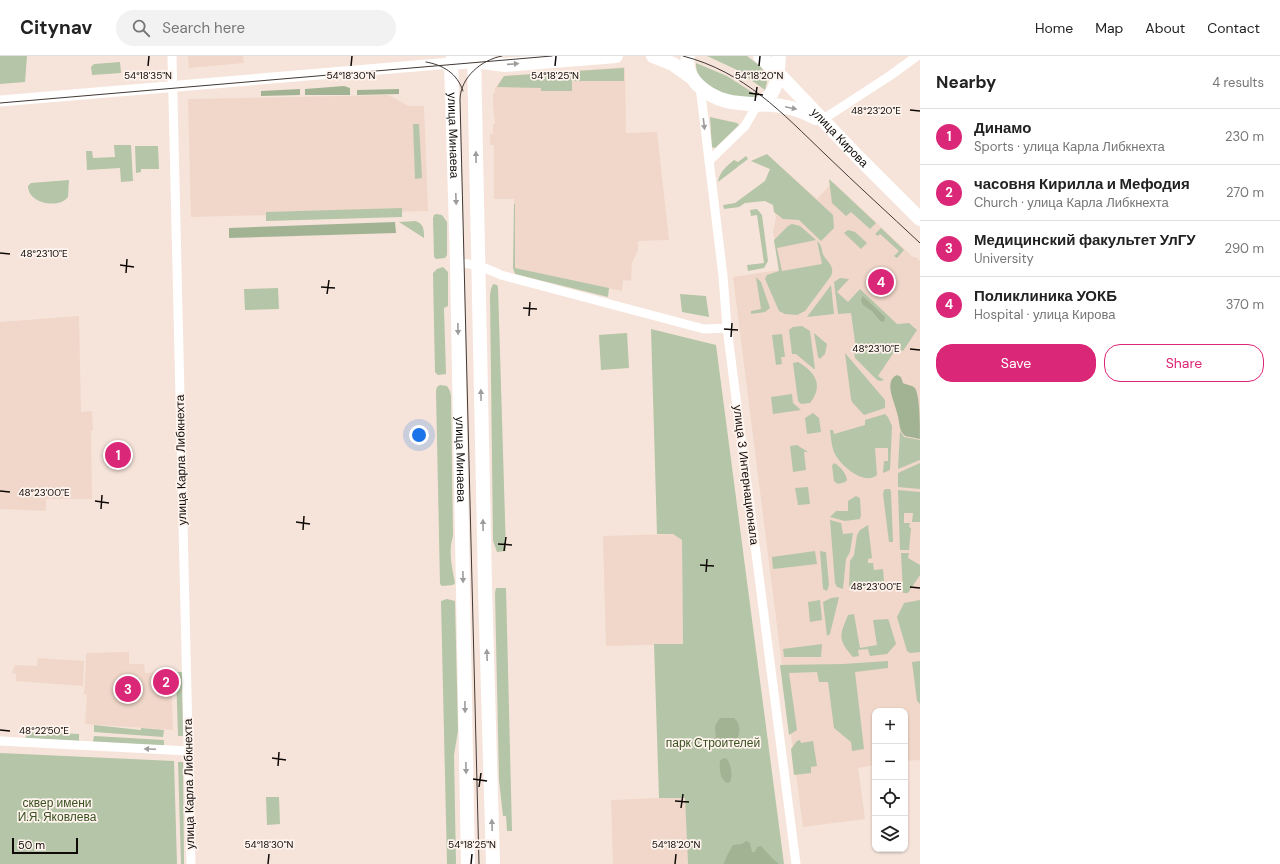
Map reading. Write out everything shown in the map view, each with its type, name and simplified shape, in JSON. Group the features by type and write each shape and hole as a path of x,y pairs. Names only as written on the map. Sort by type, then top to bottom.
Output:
{"main road":[{"path":"453,59 473,58 505,65 616,56"},
{"path":"653,56 674,64 712,96 724,100 756,105 782,106 800,110 822,120"},
{"path":"688,56 688,71 695,82"},
{"name":"улица Кирова","path":"760,56 899,200 920,219"},
{"path":"756,105 766,99 775,88 780,56"},
{"name":"улица Минаева","path":"473,58 479,266 484,586 493,864"},
{"name":"улица Минаева","path":"453,59 468,864"}],"street":[{"name":"улица Карла Либкнехта","path":"172,56 191,864"},
{"path":"822,120 891,75 917,56"},
{"path":"0,100 173,86 453,59"},
{"name":"улица 3 Интернационала","path":"695,82 709,161 723,276 727,328 796,864"},
{"path":"709,161 745,126 756,105"},
{"path":"457,263 468,263 501,275 704,329 727,328"},
{"path":"0,741 188,751"}],"shaded area":[{"path":"188,56 243,56 244,63 189,68"},
{"path":"625,67 626,133 657,132 669,240 638,241 638,250 632,263 631,281 623,280 622,291 515,268 514,199 494,199 494,145 490,145 490,134 493,134 493,124 495,124 493,93 495,93 495,88 504,76 552,72 553,77 576,75 575,71"},
{"path":"388,95 409,106 424,106 428,211 191,217 188,99"},
{"path":"788,173 817,199 833,182 913,257 916,257 920,261 920,760 908,761 908,708 872,708 872,766 858,768 865,819 803,827 733,277 779,270 773,232 776,218 771,190"},
{"path":"79,316 81,412 92,411 92,499 46,499 46,511 0,509 0,322"},
{"path":"673,534 682,540 683,644 606,646 603,536"},
{"path":"129,652 129,664 144,664 145,673 171,672 173,730 85,724 87,695 84,694 86,653"},
{"path":"38,658 84,661 83,686 16,681 16,674 12,673 15,665 37,666"},
{"path":"685,797 688,864 613,864 611,800"}],"green space":[{"path":"0,56 27,56 25,82 0,84"},
{"path":"707,56 747,56 760,66 765,73 767,82 765,90 735,69"},
{"path":"120,62 121,73 92,75 91,67 94,64"},
{"path":"696,63 727,76 758,96 750,98 740,97 719,92 702,80 697,72"},
{"path":"624,68 624,81 572,81 572,91 541,91 541,88 497,87 504,76 552,73 552,77 576,75 576,71"},
{"path":"344,86 350,88 350,95 305,95 305,89"},
{"path":"300,89 300,95 261,96 261,91"},
{"path":"399,89 399,94 357,95 357,90"},
{"path":"710,117 737,123 739,125 715,148 712,147"},
{"path":"413,124 419,124 422,178 415,179"},
{"path":"114,145 131,145 133,181 121,182 120,168 87,170 86,151 92,151 93,158 115,157"},
{"path":"135,146 158,146 159,169 141,169 141,172 136,173"},
{"path":"767,154 833,215 834,228 821,241 799,220 783,219 774,212 773,205 765,201 745,203 739,207 724,209 723,205 735,203 765,181 770,169 751,161"},
{"path":"746,156 748,159 718,182 722,172 734,160 738,162"},
{"path":"829,179 876,223 870,229 851,212 846,216 832,203"},
{"path":"69,180 68,197 64,201 58,203 51,204 38,201 29,192 28,186 31,183"},
{"path":"514,204 515,268 609,288 608,297 515,274 513,268"},
{"path":"402,208 402,217 266,221 266,212"},
{"path":"757,209 762,215 768,261 764,268 748,271 747,265 764,263 757,215 751,216 750,210"},
{"path":"436,214 442,215 447,222 447,255 445,258 436,259 434,257 433,218"},
{"path":"415,221 422,225 424,230 424,238 399,222"},
{"path":"395,222 396,233 229,238 229,228"},
{"path":"792,224 800,226 816,240 777,248 782,271 822,264 817,241 832,270 831,276 805,311 797,315 785,314 779,311 765,279 767,275 779,271 774,240"},
{"path":"881,228 904,250 897,258 894,256 899,251 880,234 878,236 875,234"},
{"path":"848,230 855,232 867,243 861,249 844,233"},
{"path":"443,267 448,272 448,306 444,308 446,374 438,375 435,372 433,273 437,269"},
{"path":"756,277 761,282 770,308 765,312 751,314 751,311 761,309"},
{"path":"840,278 849,279 837,292 848,302 860,289 897,324 909,323 917,330 903,351 896,349 878,376 884,380 877,380 855,358 854,350 856,349 851,313 838,314 834,282"},
{"path":"493,284 497,285 498,287 506,551 497,552 493,541 490,295"},
{"path":"831,285 834,314 807,317"},
{"path":"278,288 279,309 245,310 244,289"},
{"path":"680,294 706,296 709,317 682,312"},
{"path":"862,296 884,316 884,322 880,321 872,311 863,305 861,301"},
{"path":"802,326 810,331 815,369 796,354 792,354 789,330 793,327"},
{"name":"парк Строителей","path":"651,329 716,345 784,864 688,864 685,798 659,798 654,644 683,644 682,540 673,534 657,534"},
{"path":"627,333 629,368 601,370 599,335"},
{"path":"814,333 827,344 825,354 820,359 818,357"},
{"path":"782,334 785,357 781,357 782,364 776,365 772,335"},
{"path":"845,353 885,400 885,408 864,415 852,402"},
{"path":"798,362 809,370 816,380 816,390 810,403 801,404 798,401 793,363"},
{"path":"897,375 901,377 903,383 914,387 917,392 920,439 905,436 900,428 890,387 893,378"},
{"path":"440,385 447,386 451,396 453,536 451,554 455,583 453,585 442,586 440,584 436,391 437,387"},
{"path":"792,394 793,403 801,410 773,414 771,397"},
{"path":"813,413 819,418 821,432 807,434 805,418"},
{"path":"885,414 892,426 890,470 883,473 884,461 888,461 888,448 875,448 877,475 871,478 865,478 851,471 839,460 833,449 830,430 833,430 834,434 865,425 865,420"},
{"path":"900,431 904,437 920,440 920,460 898,469"},
{"path":"797,445 808,452 804,452 806,470 793,472 790,446"},
{"path":"834,463 844,472 847,480 845,482 838,484 834,481 832,466"},
{"path":"920,463 920,489 898,487 898,473"},
{"path":"808,487 810,504 798,505 795,488"},
{"path":"890,489 891,492 893,542 889,542 883,494 884,490"},
{"path":"898,490 920,492 920,522 912,522 913,513 904,513 904,523 910,523 909,527 911,528 909,550 900,550"},
{"path":"856,496 860,498 860,519 845,521 830,517 836,511 848,511 848,501"},
{"path":"830,520 841,523 843,534 853,533 850,552 846,559 843,589 837,587 835,583"},
{"path":"868,525 872,558 868,559 868,563 873,563 874,570 883,569 884,581 878,582 879,588 849,588 850,561 854,555 857,535 860,530"},
{"path":"815,551 817,564 773,569 772,557"},
{"path":"820,551 826,552 829,585 827,591 823,589"},
{"path":"901,553 909,553 908,558 920,565 920,575 908,593 903,593"},
{"path":"496,588 506,588 512,831 507,831 506,816 503,816 499,780"},
{"path":"839,597 830,634 827,636 823,602 831,598"},
{"path":"447,599 455,601 458,731 454,755 456,864 447,864 441,601"},
{"path":"820,600 822,620 810,622 808,602"},
{"path":"920,600 920,652 910,653 907,651 897,617 904,603"},
{"path":"854,614 860,648 877,645 873,620 888,619 896,644 887,654 870,656 868,649 858,650 859,656 853,657 848,651 842,641 842,632 848,615"},
{"path":"822,644 821,657 784,657 783,649"},
{"path":"888,661 888,668 855,672 864,749 852,751 851,742 834,728 828,682 819,682 817,672 789,673 797,730 789,735 780,665 843,664"},
{"path":"920,661 920,704 917,701 912,662"},
{"path":"176,672 182,672 183,736 178,736"},
{"path":"720,718 734,718 737,722 739,733 735,742 730,744 716,740 715,726"},
{"path":"94,725 141,730 141,728 164,730 163,737 94,732"},
{"path":"26,732 79,734 79,741 26,738"},
{"path":"94,736 164,740 164,746 93,742"},
{"path":"800,740 801,743 813,741 817,766 811,767 811,773 794,775 791,749 797,741"},
{"name":"сквер имени И.Я. Яковлева","path":"0,753 174,761 177,864 0,864"},
{"path":"723,758 727,759 731,770 731,779 730,782 727,783 721,776 720,770 720,761"},
{"path":"178,762 183,762 184,864 181,864"},
{"path":"266,797 279,797 280,824 267,825"},
{"path":"746,841 750,843 752,852 755,852 757,847 761,846 779,864 724,864 733,845 742,844"}],"tram line":[{"path":"479,864 460,99 461,91 468,77 487,61 502,56"},
{"path":"0,103 552,56"},
{"path":"683,56 705,63 725,72 744,83 778,109 920,243"},
{"path":"426,62 438,65 449,71 457,79 463,91"}],"place":[{"name":"Поликлиника УОКБ","path":"881,282"},
{"name":"Динамо","path":"118,455"},
{"name":"часовня Кирилла и Мефодия","path":"166,682"},
{"name":"Медицинский факультет УлГУ","path":"128,689"}]}
